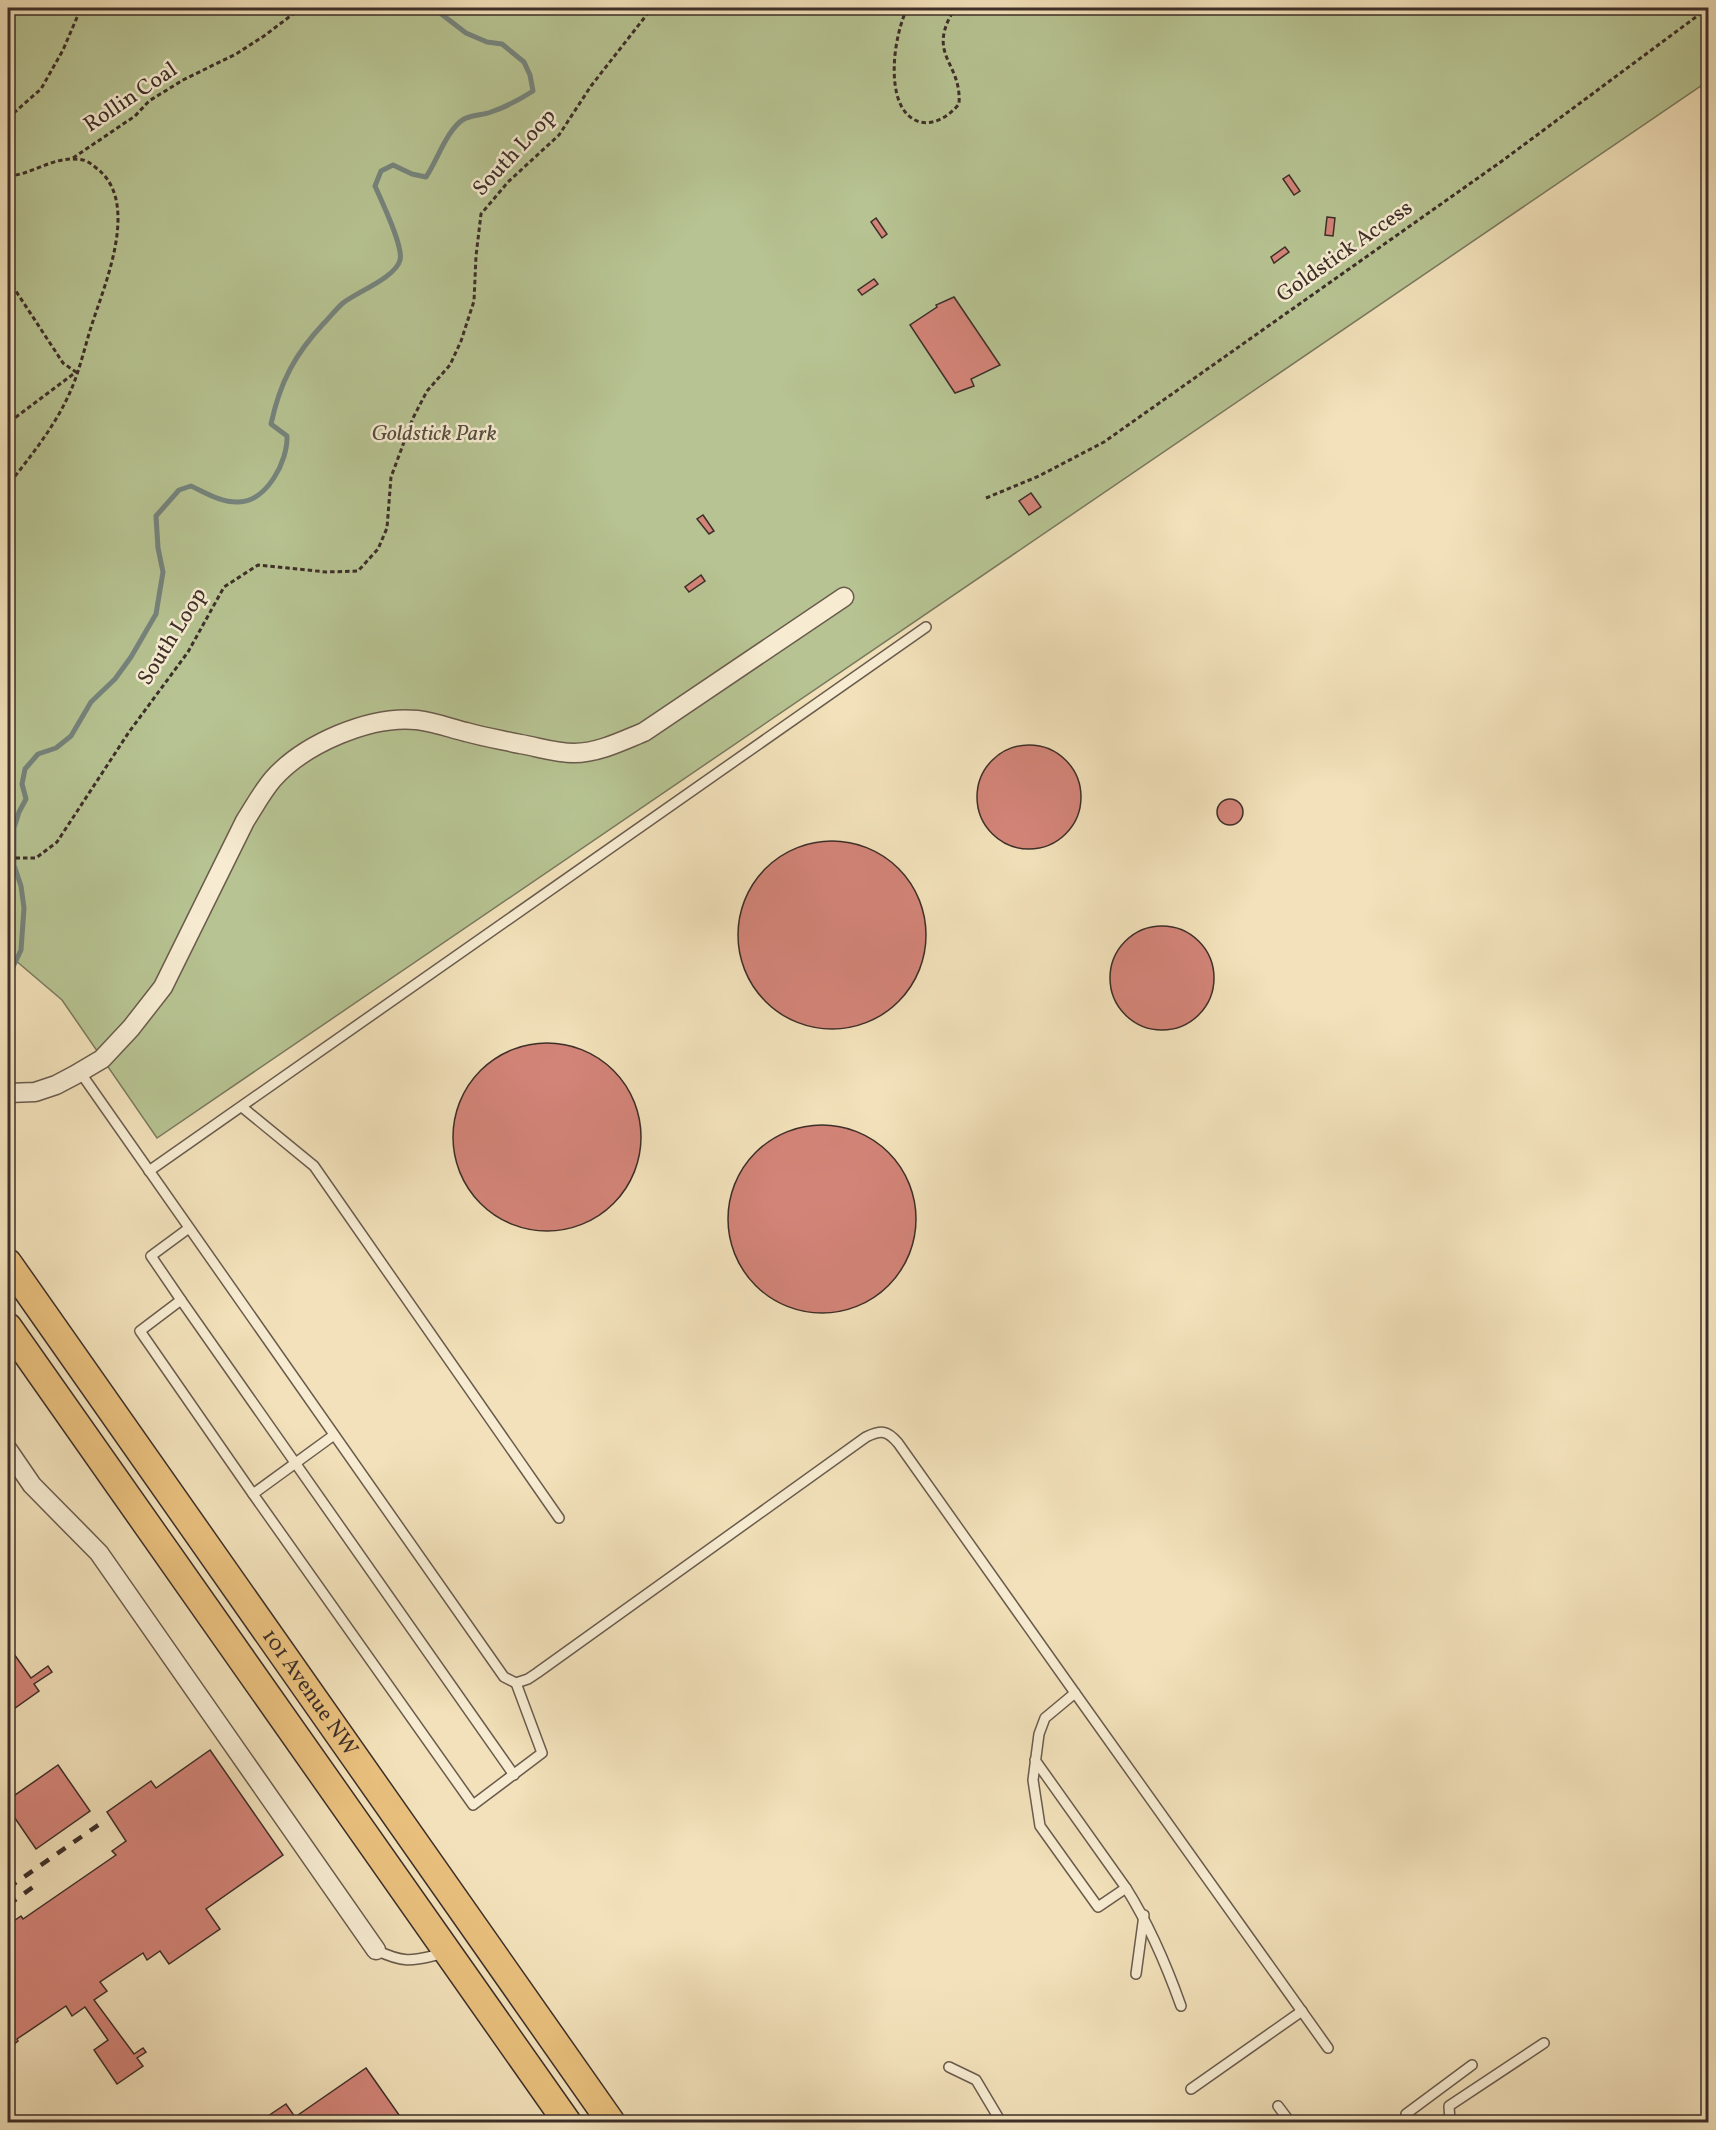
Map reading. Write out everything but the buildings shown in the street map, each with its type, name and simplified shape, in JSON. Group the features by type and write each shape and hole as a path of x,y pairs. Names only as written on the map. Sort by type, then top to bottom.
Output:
{"main road":[{"name":"101 Avenue NW","path":"8,1263 611,2122"},
{"name":"101 Avenue NW","path":"8,1327 567,2122"}],"street":[{"path":"8,1093 35,1092 56,1085 102,1059 131,1028 163,987 245,821 260,796 274,778 333,736 369,724 416,720 555,751 575,753 591,751 644,732 844,597"},
{"path":"8,1450 32,1485 99,1552 376,1950"}],"lane":[{"path":"149,1171 926,627"},
{"path":"80,1072 504,1677 516,1683 542,1753 473,1804 140,1331 181,1300"},
{"path":"242,1107 314,1166 559,1518"},
{"path":"189,1228 151,1256 514,1775"},
{"path":"516,1683 537,1673 856,1443 878,1431 891,1434 1328,2048"},
{"path":"253,1494 334,1436"},
{"path":"1075,1694 1045,1718 1039,1734 1033,1780 1040,1826 1098,1907 1126,1888"},
{"path":"1035,1760 1144,1915 1163,1956 1181,2007"},
{"path":"1136,1974 1144,1915"},
{"path":"376,1950 408,1961 447,1953"},
{"path":"1191,2089 1302,2011"},
{"path":"1450,2122 1449,2106 1544,2043"},
{"path":"1412,2122 1406,2114 1472,2065"},
{"path":"950,2067 975,2080 1001,2122"},
{"path":"1278,2106 1290,2122"}],"path":[{"path":"8,118 41,89 63,50 81,8"},
{"name":"Rollin Coal","path":"72,159 135,116 149,101 183,80 236,54 301,8"},
{"name":"South Loop","path":"8,858 36,858 57,842 129,732 188,652 224,587 258,565 326,572 358,571 378,549 387,528 391,477 409,427 427,391 450,365 461,341 474,301 481,214 508,182 559,135 591,86 652,8"},
{"path":"907,8 897,42 895,88 904,110 920,124 928,124 945,117 959,104 959,83 944,55 942,45 945,30 955,8"},
{"name":"Goldstick Access","path":"986,498 1040,476 1104,442 1492,168 1708,8"},
{"path":"8,176 27,172 58,160 84,160 94,166 110,182 118,200 119,215 112,261 71,390 51,425 8,485"},
{"path":"8,279 63,363 76,372"},
{"path":"8,423 76,372"}],"green space":[{"name":"Goldstick Park","path":"8,8 1708,8 1708,81 157,1138 62,1000 8,954"}],"waterway":[{"path":"11,971 21,950 24,908 21,886 14,865 14,828 26,799 22,784 25,769 38,754 56,748 71,736 91,702 115,679 131,657 156,614 163,572 158,548 156,516 179,490 191,486 220,499 233,502 249,500 267,487 280,468 284,457 287,436 271,424 279,395 290,369 305,346 340,305 384,278 400,260 399,245 375,186 381,171 393,165 412,174 426,177 452,130 464,119 502,108 533,91 530,75 524,62 502,44 487,42 466,33 440,13 446,8"}],"railway":[{"path":"8,1888 104,1821"},
{"path":"8,1905 40,1882"}]}
